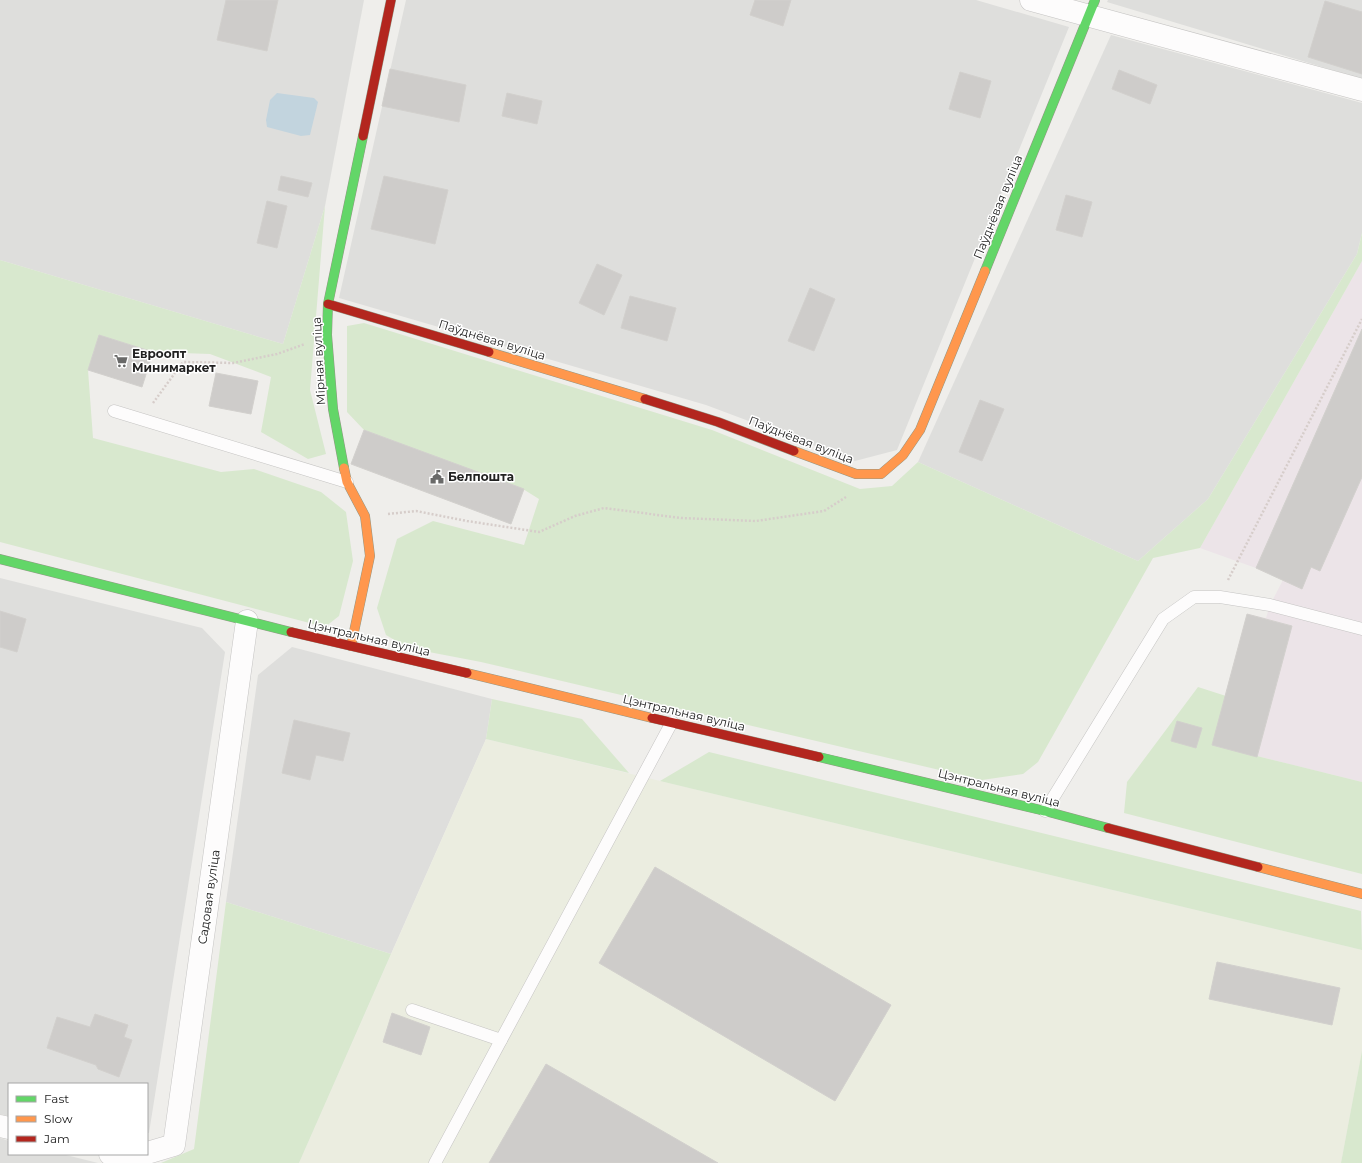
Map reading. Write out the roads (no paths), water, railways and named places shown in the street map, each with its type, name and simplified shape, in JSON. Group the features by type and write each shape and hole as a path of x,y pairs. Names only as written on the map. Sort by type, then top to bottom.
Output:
{"street":[{"name":"Мірная вуліца","path":"351,646 370,556 365,516 347,482 334,408 327,335 328,304 391,0"},
{"path":"1031,0 1092,8 1362,90"},
{"name":"Паўднёвая вуліца","path":"328,304 590,382 710,420 856,474 881,474 903,455 920,430 1092,8"},
{"name":"Цэнтральная вуліца","path":"0,559 247,621 1045,811 1362,894"},
{"name":"Садовая вуліца","path":"148,1153 174,1145 247,621"},
{"path":"114,1155 127,1158 138,1155"}],"lane":[{"path":"114,411 347,482"},
{"path":"1045,811 1163,618 1194,597 1220,597 1270,606 1362,629"},
{"path":"435,1163 672,722"},
{"path":"412,1010 501,1040"}],"water":[{"path":"277,93 314,98 318,102 310,135 301,136 267,127 266,120 270,100"}],"place":[{"name":"Евроопт Минимаркет","path":"121,361"},
{"name":"Белпошта","path":"437,477"}]}
